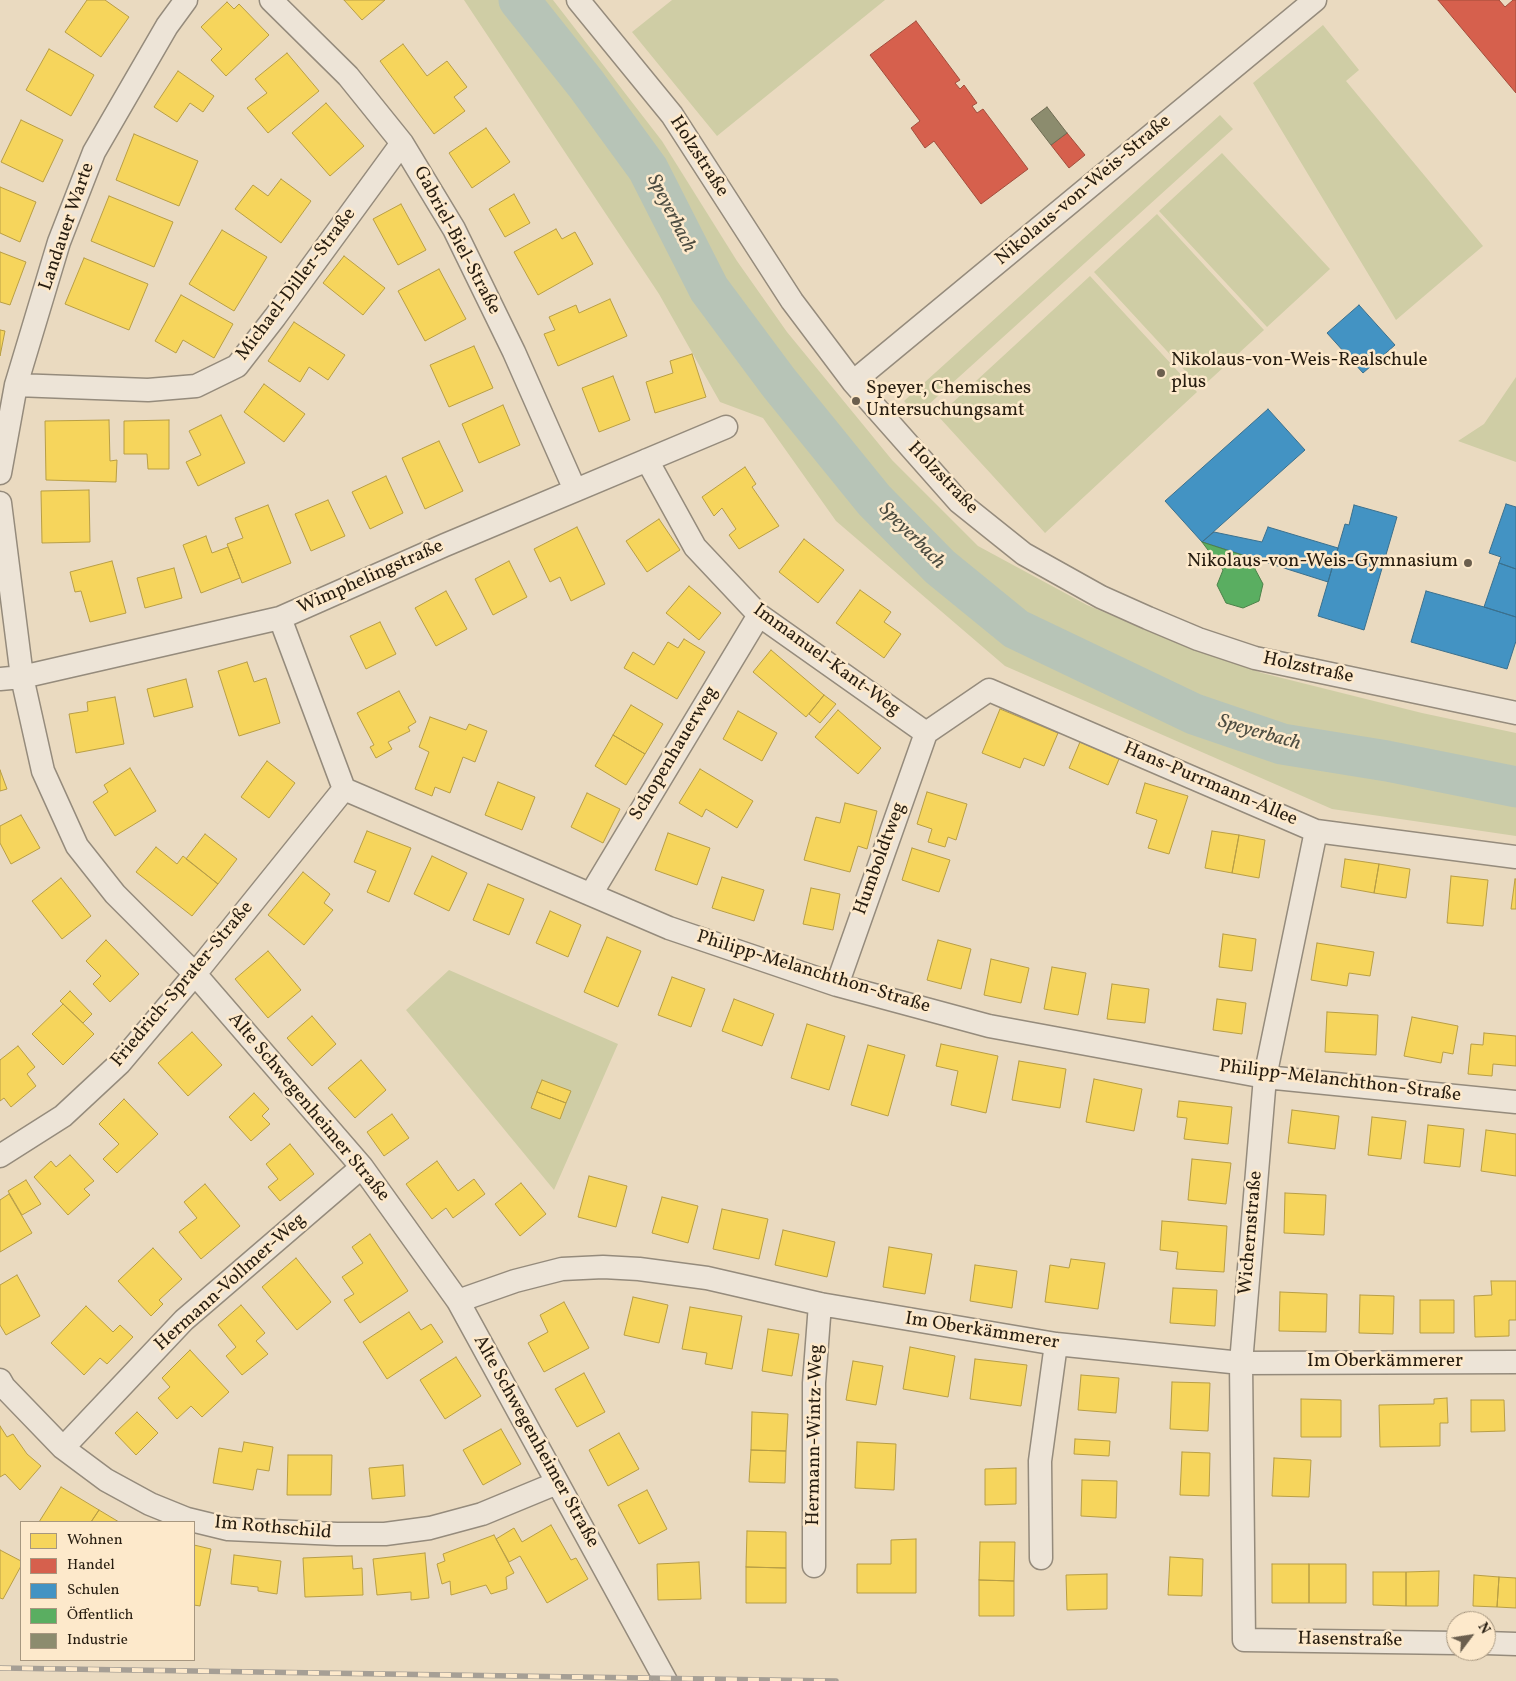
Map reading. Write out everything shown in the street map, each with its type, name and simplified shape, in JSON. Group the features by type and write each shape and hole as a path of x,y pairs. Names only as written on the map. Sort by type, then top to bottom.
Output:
{"street":[{"name":"Landauer Warte","path":"0,474 16,385 59,242 94,152 167,26 186,0"},
{"name":"Gabriel-Biel-Straße","path":"271,0 348,76 402,143 454,229 514,352 575,490"},
{"name":"Holzstraße","path":"578,0 672,115 792,301 853,382 959,502 1024,554 1101,597 1198,639 1255,658 1516,713"},
{"name":"Nikolaus-von-Weis-Straße","path":"853,382 1315,0"},
{"name":"Michael-Diller-Straße","path":"16,385 148,390 196,386 237,366 402,143"},
{"name":"Wimphelingstraße","path":"0,679 22,678 280,618 436,549 726,426"},
{"name":"Immanuel-Kant-Weg","path":"648,460 695,547 759,615 926,734"},
{"path":"0,503 22,678"},
{"name":"Schopenhauerweg","path":"591,894 759,615"},
{"path":"280,618 344,790"},
{"name":"Alte Schwegenheimer Straße","path":"22,678 43,771 77,846 115,894 195,974 362,1167 458,1301 666,1681"},
{"name":"Hans-Purrmann-Allee","path":"926,734 989,690 1316,831 1516,856"},
{"name":"Humboldtweg","path":"836,985 926,734"},
{"name":"Philipp-Melanchthon-Straße","path":"344,790 669,928 836,985 988,1026 1265,1078 1516,1102"},
{"name":"Friedrich-Sprater-Straße","path":"0,1156 62,1116 120,1063 195,974 344,790"},
{"name":"Wichernstraße","path":"1244,1640 1241,1363 1265,1078 1316,831"},
{"name":"Hermann-Vollmer-Weg","path":"63,1448 184,1320 362,1167"},
{"name":"Im Oberkämmerer","path":"458,1301 515,1281 562,1269 603,1266 707,1278 820,1304 1056,1344 1241,1363 1516,1362"},
{"name":"Hermann-Wintz-Weg","path":"814,1566 814,1383 820,1304"},
{"path":"1041,1558 1040,1461 1056,1344"},
{"name":"Im Rothschild","path":"1,1385 63,1448 106,1480 150,1504 187,1519 228,1529 337,1534 394,1533 430,1528 482,1514 557,1482"},
{"name":"Hasenstraße","path":"1244,1640 1446,1643"},
{"path":"1496,1643 1516,1644"}],"shaded area":[{"path":"464,0 553,0 662,141 737,261 787,332 892,460 978,546 1087,605 1173,641 1262,673 1422,713 1516,733 1516,836 1332,809 1005,666 836,521 763,418 720,402 659,294"},
{"path":"672,0 885,0 717,136 632,32"},
{"path":"1323,25 1359,70 1346,81 1483,246 1396,320 1253,83"},
{"path":"1220,115 1233,129 917,415 904,401"},
{"path":"1222,153 1330,269 1267,327 1159,211"},
{"path":"1157,214 1264,330 1201,388 1094,272"},
{"path":"1090,276 1197,392 1045,533 938,416"},
{"path":"1516,377 1516,462 1458,441 1484,424"},
{"path":"449,970 618,1044 554,1190 406,1010"}],"building: Wohnen":[{"path":"87,0 105,0 129,17 101,57 65,32"},
{"path":"344,0 385,0 362,20"},
{"path":"227,2 234,9 239,4 269,35 226,76 211,60 222,49 201,27"},
{"path":"403,44 427,76 447,61 467,87 454,97 465,111 434,134 380,61"},
{"path":"49,49 94,75 71,116 26,90"},
{"path":"287,53 319,91 268,133 247,108 267,93 255,79"},
{"path":"178,71 214,96 203,112 190,103 177,122 154,107"},
{"path":"326,103 364,146 330,176 292,133"},
{"path":"21,120 63,140 43,182 1,162"},
{"path":"486,128 510,162 472,188 449,153"},
{"path":"134,134 198,161 179,206 116,180"},
{"path":"281,179 311,201 281,243 235,209 253,185 268,196"},
{"path":"0,187 36,202 20,242 0,233"},
{"path":"514,194 530,223 505,237 489,209"},
{"path":"109,196 173,222 154,267 91,241"},
{"path":"401,204 426,250 398,265 373,219"},
{"path":"556,229 562,239 575,232 593,264 538,295 514,252"},
{"path":"222,230 267,257 234,311 189,284"},
{"path":"0,252 26,262 10,305 0,302"},
{"path":"344,256 385,288 363,315 323,283"},
{"path":"84,258 148,284 129,330 65,304"},
{"path":"439,269 466,319 425,341 398,291"},
{"path":"181,295 233,324 214,358 183,340 176,353 155,341"},
{"path":"610,299 627,336 558,366 544,334 555,330 549,317 576,305 579,313"},
{"path":"294,322 345,355 328,380 309,367 300,382 268,361"},
{"path":"0,330 5,331 0,356"},
{"path":"474,346 493,388 449,407 430,365"},
{"path":"692,354 706,397 655,413 646,382 673,373 670,361"},
{"path":"613,376 630,420 599,432 582,388"},
{"path":"264,384 305,414 284,442 244,412"},
{"path":"503,405 520,445 479,463 462,424"},
{"path":"221,415 245,463 198,486 186,462 201,455 189,431"},
{"path":"109,420 110,461 117,460 116,482 46,480 45,421"},
{"path":"169,420 169,469 148,469 147,454 124,454 124,421"},
{"path":"439,441 463,491 425,509 402,458"},
{"path":"745,467 756,484 752,487 779,526 739,549 729,535 736,529 722,508 714,516 702,497"},
{"path":"386,476 403,513 370,529 352,492"},
{"path":"89,490 90,542 42,543 41,491"},
{"path":"328,500 345,536 311,551 295,514"},
{"path":"268,505 291,563 242,583 227,544 243,538 235,518"},
{"path":"659,519 680,550 647,572 626,541"},
{"path":"577,527 605,584 571,601 560,577 550,582 534,549"},
{"path":"206,536 212,553 228,547 240,578 201,593 183,545"},
{"path":"804,539 844,570 818,603 779,572"},
{"path":"112,561 126,613 90,622 81,591 75,592 70,572"},
{"path":"509,561 527,597 493,615 475,579"},
{"path":"174,568 182,598 145,608 137,578"},
{"path":"689,586 721,613 699,640 666,613"},
{"path":"860,590 891,612 884,622 901,634 884,658 836,623"},
{"path":"446,591 467,629 436,646 415,608"},
{"path":"380,622 396,654 366,669 350,636"},
{"path":"684,639 705,652 677,699 624,668 633,652 654,665 668,642 678,648"},
{"path":"771,650 824,695 806,717 753,672"},
{"path":"247,662 254,682 266,678 280,723 239,736 218,671"},
{"path":"186,679 193,707 154,717 147,689"},
{"path":"399,691 416,722 408,727 410,731 388,742 392,749 376,758 370,747 374,745 357,713"},
{"path":"824,695 836,704 820,723 809,714"},
{"path":"115,697 124,744 76,753 69,714 88,711 87,702"},
{"path":"631,705 663,724 645,754 613,735"},
{"path":"1000,709 1058,733 1044,766 1024,758 1020,768 982,753"},
{"path":"838,710 881,748 858,774 815,737"},
{"path":"738,711 777,733 762,761 723,739"},
{"path":"430,717 466,730 469,724 487,731 475,762 463,757 450,793 435,787 432,796 415,789 429,752 419,747"},
{"path":"613,735 645,754 626,785 595,766"},
{"path":"1080,742 1119,759 1108,785 1069,768"},
{"path":"267,761 295,783 269,818 241,797"},
{"path":"130,768 156,811 115,836 93,802 108,792 104,785"},
{"path":"700,769 753,801 737,828 706,809 702,817 679,803"},
{"path":"0,770 7,789 0,791"},
{"path":"498,782 535,797 522,830 485,815"},
{"path":"1145,783 1188,796 1169,854 1148,848 1157,820 1136,813"},
{"path":"927,792 967,804 956,840 948,837 945,847 928,842 932,829 917,824"},
{"path":"587,793 620,809 603,843 571,827"},
{"path":"845,803 877,811 867,849 858,846 850,872 804,860 816,817 840,823"},
{"path":"21,815 40,848 11,864 0,843 0,826"},
{"path":"367,831 411,848 389,902 367,892 376,871 354,862"},
{"path":"1212,831 1239,835 1232,873 1205,868"},
{"path":"668,833 710,848 697,885 655,870"},
{"path":"205,834 237,859 218,884 186,859"},
{"path":"1239,835 1265,840 1259,878 1232,873"},
{"path":"156,847 177,864 183,856 218,884 192,916 136,872"},
{"path":"912,848 950,860 939,892 902,880"},
{"path":"432,856 467,873 449,911 414,894"},
{"path":"1345,859 1379,864 1374,893 1341,887"},
{"path":"1379,864 1410,869 1406,898 1374,893"},
{"path":"303,872 330,894 324,903 333,910 304,945 268,915"},
{"path":"1451,876 1488,880 1483,926 1447,923"},
{"path":"722,877 764,890 754,921 712,908"},
{"path":"61,878 91,916 62,939 32,901"},
{"path":"1515,879 1516,909 1511,909"},
{"path":"488,884 524,899 509,935 473,920"},
{"path":"811,888 840,894 833,930 803,924"},
{"path":"550,911 581,925 568,957 536,943"},
{"path":"1223,934 1256,939 1252,971 1219,967"},
{"path":"607,937 641,951 618,1007 584,992"},
{"path":"106,940 139,974 110,1002 93,984 101,976 86,961"},
{"path":"938,940 971,949 961,989 927,980"},
{"path":"1317,943 1374,952 1370,976 1349,973 1347,986 1311,980"},
{"path":"268,951 301,990 268,1018 235,979"},
{"path":"991,959 1029,968 1021,1003 984,995"},
{"path":"1052,967 1086,973 1078,1015 1044,1009"},
{"path":"672,977 705,989 691,1027 658,1015"},
{"path":"1112,984 1149,989 1145,1023 1107,1019"},
{"path":"70,991 92,1014 83,1023 60,1001"},
{"path":"734,999 774,1014 762,1046 722,1031"},
{"path":"1217,999 1246,1003 1242,1034 1213,1030"},
{"path":"63,1004 94,1034 63,1065 32,1034"},
{"path":"1327,1012 1378,1015 1376,1055 1325,1052"},
{"path":"312,1016 336,1044 312,1066 287,1038"},
{"path":"1412,1017 1458,1026 1453,1054 1443,1052 1441,1063 1404,1056"},
{"path":"807,1024 845,1036 829,1090 791,1078"},
{"path":"192,1032 222,1065 188,1096 158,1063"},
{"path":"1484,1033 1516,1036 1516,1066 1493,1064 1492,1076 1468,1074 1471,1044 1483,1045"},
{"path":"941,1044 998,1056 986,1113 951,1105 958,1071 936,1066"},
{"path":"868,1045 905,1055 888,1116 851,1105"},
{"path":"18,1046 35,1067 27,1074 36,1086 11,1107 4,1098 0,1101 0,1060"},
{"path":"361,1060 386,1090 355,1118 328,1088"},
{"path":"1019,1061 1066,1069 1060,1108 1012,1100"},
{"path":"1094,1079 1142,1089 1134,1131 1086,1122"},
{"path":"542,1080 571,1091 566,1103 537,1092"},
{"path":"537,1092 566,1103 560,1119 531,1108"},
{"path":"254,1093 269,1109 262,1116 270,1124 251,1141 229,1117"},
{"path":"124,1099 158,1134 117,1173 103,1159 119,1144 99,1124"},
{"path":"1179,1101 1232,1107 1228,1144 1184,1139 1187,1118 1177,1117"},
{"path":"1292,1110 1339,1116 1335,1149 1288,1143"},
{"path":"392,1114 409,1138 384,1156 367,1132"},
{"path":"1372,1117 1406,1121 1401,1159 1368,1155"},
{"path":"1428,1125 1464,1129 1460,1167 1424,1163"},
{"path":"1486,1130 1516,1134 1516,1176 1481,1171"},
{"path":"290,1144 314,1174 280,1201 268,1187 278,1179 266,1164"},
{"path":"70,1155 94,1181 84,1189 90,1195 68,1215 34,1177 51,1161 56,1167"},
{"path":"1192,1159 1231,1163 1226,1204 1188,1200"},
{"path":"437,1161 458,1191 474,1179 485,1194 453,1218 446,1208 432,1219 406,1184"},
{"path":"589,1176 627,1186 616,1227 578,1217"},
{"path":"26,1180 41,1204 22,1215 8,1191"},
{"path":"521,1183 546,1214 520,1236 495,1204"},
{"path":"205,1184 240,1226 201,1259 179,1232 197,1218 184,1202"},
{"path":"1285,1193 1326,1195 1324,1235 1284,1233"},
{"path":"9,1194 32,1233 0,1252 0,1200"},
{"path":"662,1197 698,1206 688,1243 652,1233"},
{"path":"722,1209 768,1219 759,1259 713,1249"},
{"path":"1162,1221 1227,1226 1224,1272 1176,1269 1178,1252 1160,1250"},
{"path":"783,1230 835,1242 827,1277 775,1265"},
{"path":"370,1234 408,1291 360,1323 344,1300 354,1294 342,1277 363,1263 352,1247"},
{"path":"889,1247 932,1254 925,1294 883,1287"},
{"path":"153,1248 182,1279 159,1300 163,1304 151,1316 118,1281"},
{"path":"296,1258 331,1302 297,1330 262,1287"},
{"path":"1071,1259 1105,1263 1098,1309 1045,1302 1050,1265 1069,1268"},
{"path":"975,1265 1017,1271 1012,1308 970,1301"},
{"path":"17,1275 40,1316 6,1335 0,1325 0,1285"},
{"path":"1491,1281 1516,1281 1516,1320 1509,1320 1509,1336 1475,1337 1474,1296 1492,1295"},
{"path":"1173,1288 1217,1290 1215,1326 1170,1323"},
{"path":"1280,1292 1327,1294 1326,1332 1279,1331"},
{"path":"1360,1295 1394,1296 1393,1334 1359,1333"},
{"path":"633,1297 668,1305 659,1343 624,1335"},
{"path":"1420,1300 1454,1300 1454,1333 1420,1333"},
{"path":"564,1302 589,1348 544,1372 528,1343 548,1332 540,1315"},
{"path":"241,1305 265,1333 256,1341 268,1354 242,1375 226,1356 236,1347 218,1325"},
{"path":"86,1306 113,1332 120,1325 133,1337 107,1364 100,1358 84,1375 51,1343"},
{"path":"690,1307 742,1316 732,1369 705,1364 707,1353 682,1349"},
{"path":"409,1312 421,1330 431,1324 443,1342 387,1379 363,1342"},
{"path":"768,1329 799,1334 792,1376 762,1371"},
{"path":"910,1347 955,1356 948,1397 903,1389"},
{"path":"190,1350 229,1392 202,1417 191,1406 177,1419 158,1398 170,1387 162,1378"},
{"path":"456,1357 481,1396 445,1419 420,1380"},
{"path":"975,1359 1027,1365 1021,1406 970,1399"},
{"path":"853,1361 883,1366 876,1405 846,1400"},
{"path":"584,1373 605,1412 577,1427 555,1389"},
{"path":"1081,1375 1119,1378 1116,1413 1078,1410"},
{"path":"1172,1382 1210,1383 1208,1431 1170,1429"},
{"path":"1447,1398 1448,1423 1440,1423 1440,1446 1380,1447 1379,1405 1434,1404 1434,1399"},
{"path":"1301,1399 1341,1400 1341,1437 1301,1437"},
{"path":"1471,1400 1504,1400 1505,1431 1471,1432"},
{"path":"137,1412 158,1433 136,1455 115,1433"},
{"path":"752,1412 788,1414 786,1451 751,1450"},
{"path":"0,1426 7,1437 13,1434 27,1454 41,1466 20,1490 5,1474 0,1477"},
{"path":"501,1429 521,1464 483,1485 463,1450"},
{"path":"619,1433 639,1469 608,1486 589,1450"},
{"path":"1075,1439 1110,1441 1109,1456 1074,1454"},
{"path":"244,1442 273,1447 269,1471 257,1469 253,1490 213,1483 219,1448 242,1452"},
{"path":"857,1442 896,1444 894,1490 855,1488"},
{"path":"751,1450 786,1451 785,1483 749,1482"},
{"path":"1182,1452 1210,1453 1209,1496 1180,1495"},
{"path":"288,1455 332,1455 331,1495 287,1495"},
{"path":"1274,1458 1311,1460 1309,1497 1272,1496"},
{"path":"403,1465 405,1496 372,1499 369,1468"},
{"path":"1016,1468 1016,1504 985,1505 985,1469"},
{"path":"1082,1480 1117,1481 1116,1518 1081,1516"},
{"path":"61,1487 99,1510 92,1521 40,1521"},
{"path":"647,1490 667,1529 639,1544 618,1505"},
{"path":"99,1510 117,1521 92,1521"},
{"path":"551,1525 571,1560 576,1558 588,1579 547,1603 520,1556 509,1562 496,1539 514,1528 522,1542"},
{"path":"747,1531 786,1532 786,1568 746,1567"},
{"path":"494,1535 514,1573 506,1577 507,1589 491,1594 486,1585 451,1595 450,1581 442,1584 437,1564 445,1561 443,1554"},
{"path":"916,1539 916,1593 857,1593 857,1564 891,1564 891,1540"},
{"path":"980,1542 1015,1542 1014,1581 979,1580"},
{"path":"195,1545 211,1549 200,1606 195,1605"},
{"path":"0,1550 20,1560 20,1568 3,1599 0,1598"},
{"path":"425,1553 429,1598 411,1600 411,1592 377,1595 373,1559"},
{"path":"234,1555 281,1561 277,1594 258,1591 258,1587 231,1584"},
{"path":"352,1556 353,1569 362,1568 363,1595 305,1597 303,1558"},
{"path":"1170,1557 1203,1559 1202,1596 1168,1595"},
{"path":"699,1562 701,1599 658,1600 657,1564"},
{"path":"1272,1564 1309,1564 1309,1603 1272,1603"},
{"path":"1309,1564 1346,1564 1346,1603 1309,1603"},
{"path":"746,1567 786,1568 786,1603 746,1603"},
{"path":"1439,1571 1438,1606 1406,1606 1406,1572"},
{"path":"1373,1572 1406,1572 1406,1606 1373,1605"},
{"path":"1107,1574 1107,1609 1067,1610 1066,1575"},
{"path":"1474,1575 1499,1577 1497,1607 1473,1606"},
{"path":"1499,1577 1516,1578 1516,1608 1497,1607"},
{"path":"979,1580 1014,1581 1014,1616 979,1616"}],"building: Handel":[{"path":"1438,0 1499,0 1505,7 1513,0 1516,0 1516,93"},
{"path":"916,21 960,80 955,83 960,89 964,85 977,103 972,106 977,113 983,109 1028,169 981,204 934,141 925,148 911,128 920,121 870,55"},
{"path":"1067,133 1085,155 1069,168 1051,145"}],"building: Schulen":[{"path":"1359,305 1395,345 1363,373 1327,333"},
{"path":"1268,409 1305,450 1202,542 1165,501"},
{"path":"1506,504 1516,507 1516,569 1499,563 1501,557 1489,553"},
{"path":"1354,505 1397,517 1364,630 1318,616 1345,524 1349,525"},
{"path":"1268,527 1338,548 1328,582 1202,542 1214,532 1262,542"},
{"path":"1499,563 1516,569 1516,617 1484,607"},
{"path":"1426,591 1516,617 1516,641 1507,669 1411,642"}],"building: Öffentlich":[{"path":"1202,542 1257,560 1255,569 1263,584 1259,601 1243,608 1226,603 1217,585 1223,570"}],"building: Industrie":[{"path":"1047,107 1067,133 1051,145 1031,119"}],"waterway":[{"name":"Speyerbach","path":"519,0 586,84 648,169 709,289 779,383 874,500 940,567 1016,629 1194,714 1282,744 1387,761 1516,787"}],"railway":[{"path":"0,1668 836,1681"}],"place":[{"name":"Nikolaus-von-Weis-Realschule plus","path":"1161,373"},
{"name":"Speyer, Chemisches Untersuchungsamt","path":"856,401"},
{"name":"Nikolaus-von-Weis-Gymnasium","path":"1468,563"}]}
